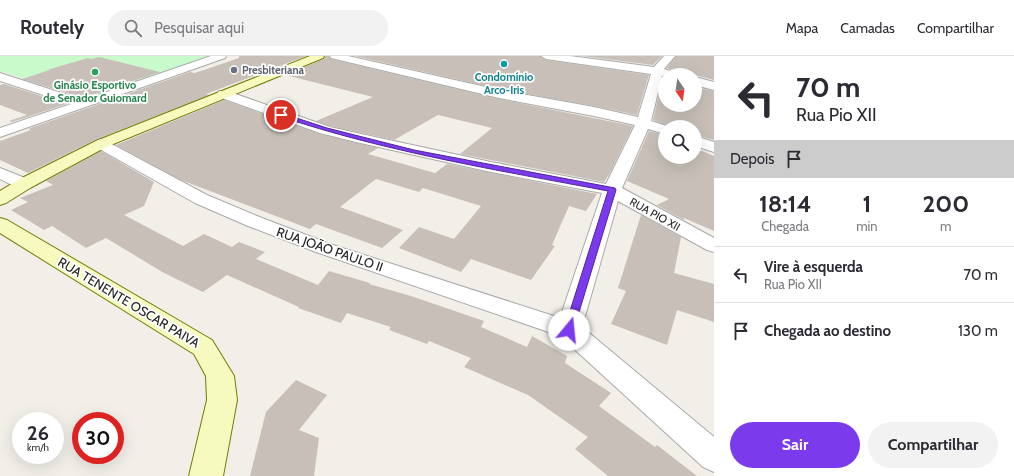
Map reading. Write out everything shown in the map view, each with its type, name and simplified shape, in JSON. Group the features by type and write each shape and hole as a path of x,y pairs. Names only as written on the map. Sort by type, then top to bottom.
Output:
{"street":[{"path":"0,133 221,56"},
{"path":"0,199 24,184 101,144 319,56"},
{"path":"335,56 475,89 644,122 658,127"},
{"path":"546,56 658,72"},
{"path":"666,68 670,56"},
{"path":"0,77 84,104"},
{"path":"702,83 714,86"},
{"path":"569,330 612,190 658,89"},
{"name":"RUA PIO XII","path":"223,94 325,130 361,139 483,166 612,190 714,246"},
{"name":"RUA JOÃO PAULO II","path":"101,144 201,199 255,222 323,248 569,330 714,457"},
{"path":"702,144 714,148"},
{"path":"0,174 24,184"},
{"name":"RUA TENENTE OSCAR PAIVA","path":"0,224 203,347 220,376 222,400 206,476"}],"green space":[{"path":"0,56 215,56 91,99 0,71"}],"building":[{"path":"239,56 306,56 206,94 209,95 95,140 28,173 0,160 0,141 31,130 28,129 190,72 195,73 239,58"},
{"path":"325,56 329,56 331,59 499,99 633,126 604,182 460,154 492,128 438,115 394,140 330,126 316,121 373,97 285,75 324,59"},
{"path":"355,56 540,56 546,60 649,75 637,115 499,89"},
{"path":"582,56 662,56 653,65"},
{"path":"676,56 714,56 714,80 702,77 702,68 667,68"},
{"name":"Ginásio Esportivo de Senador Guiomard","path":"99,57 160,72 83,98 22,79 88,58 91,59"},
{"path":"4,84 66,104 12,122 9,121 27,115 0,105 0,85"},
{"path":"702,88 714,91 714,140 702,137 702,120 658,120 658,122 653,120 658,98 658,112 702,112"},
{"path":"224,100 320,134 378,148 368,154 435,173 447,164 597,194 586,211 569,206 552,245 555,246 531,280 471,259 461,272 399,248 419,227 454,239 481,206 423,188 419,192 376,179 340,207 403,230 382,248 316,224 310,229 181,180 116,145"},
{"path":"649,131 658,133 658,164 702,164 702,151 714,156 714,231 684,218 684,220 657,205 669,199 627,181"},
{"path":"101,151 154,182 144,206 124,215 183,246 204,234 232,247 239,242 265,252 256,259 318,285 329,271 411,296 484,321 481,327 527,347 532,336 567,356 565,363 611,393 599,406 655,447 657,445 697,476 608,476 575,449 588,437 528,395 464,367 471,358 429,341 427,344 389,330 391,327 347,313 341,323 298,308 299,307 227,275 203,292 164,273 106,238 86,248 52,226 44,230 11,210 28,202 20,198 53,185 46,181"},
{"path":"641,215 681,237 674,273 714,284 714,322 677,310 667,345 611,324 626,291 618,288"},
{"path":"296,380 327,395 299,430 319,438 314,476 250,476 266,412"}],"place":[{"name":"Condomínio Arco-Iris","path":"504,64"},
{"name":"Presbiteriana","path":"234,70"},
{"name":"Ginásio Esportivo de Senador Guiomard","path":"95,72"}],"route":[{"path":"281,115 325,130 414,152 612,190 569,330"}]}
